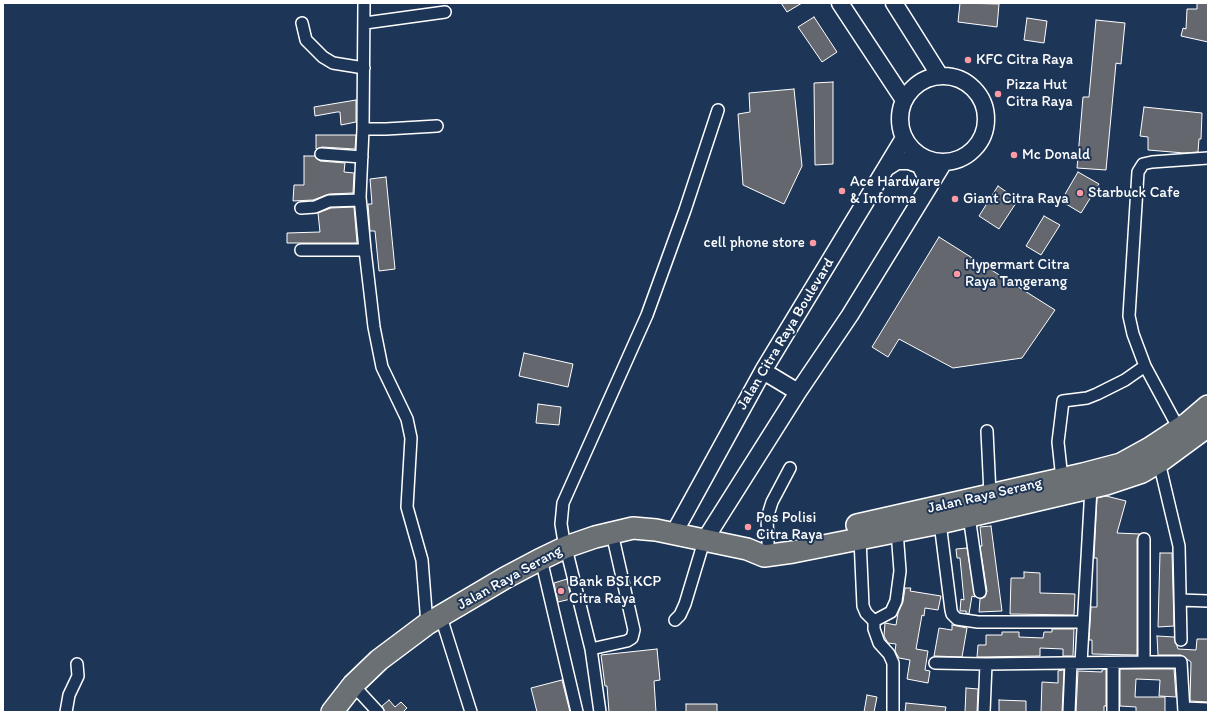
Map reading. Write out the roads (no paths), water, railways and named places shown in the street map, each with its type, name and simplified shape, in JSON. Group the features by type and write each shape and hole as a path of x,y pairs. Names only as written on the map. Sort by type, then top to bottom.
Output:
{"highway":[{"name":"Jalan Raya Serang","path":"747,549 768,543 1062,479 1120,464 1150,448 1179,429 1208,406"},
{"name":"Jalan Raya Serang","path":"336,710 353,685 379,660 434,620 505,578 541,559 566,547 612,532 634,528 674,533 704,541 747,549 764,556 793,552 940,523 1123,479 1142,472 1160,462 1208,426"}],"main road":[{"path":"840,3 904,100"},
{"path":"894,3 940,76"},
{"path":"940,76 966,82 977,91 984,103 986,116 985,130 976,146 970,152 958,159 944,162 921,156 911,148 904,138 900,126 900,113 904,100 913,88 925,80 940,76"},
{"name":"Jalan Citra Raya Boulevard","path":"674,533 763,371 904,138"},
{"path":"886,168 897,161 909,161 920,165 926,175 927,189"},
{"path":"704,541 798,392 850,315 944,162"},
{"path":"763,371 798,392"}],"street":[{"path":"364,3 363,129 360,200 364,250 374,327 382,367 407,419 411,438 407,507 422,560 434,620 471,712"},
{"path":"365,23 445,12"},
{"path":"302,23 306,40 323,57 333,63 364,68"},
{"path":"600,712 591,648 561,524 563,503 647,315 685,210 718,110"},
{"path":"363,129 386,130 437,126"},
{"path":"321,154 362,158"},
{"path":"1179,429 1145,366 1133,334 1129,316 1138,172 1143,164 1152,162 1208,158"},
{"path":"301,208 315,207 329,201 360,200"},
{"path":"301,250 364,250"},
{"path":"1062,479 1058,442 1063,401 1087,398 1097,394 1131,377 1145,366"},
{"path":"987,431 990,494"},
{"path":"1160,462 1179,546 1181,640"},
{"path":"768,543 767,518 770,507 790,468"},
{"path":"1069,712 1082,622 1090,488"},
{"path":"969,516 980,592"},
{"path":"940,523 951,610 952,614 958,619 978,622 1082,622"},
{"path":"874,621 891,612 895,608 900,571 897,531"},
{"path":"591,648 627,641 632,638 634,630 612,532"},
{"path":"860,539 863,606 866,613 874,621 874,629 879,643 889,654 893,663 893,712"},
{"path":"1144,539 1144,662"},
{"path":"675,620 685,604 704,541"},
{"path":"541,559 577,712"},
{"path":"1180,600 1208,601"},
{"path":"935,663 986,664 1181,662 1184,710 1208,708"},
{"path":"1113,663 1113,712"},
{"path":"66,712 69,696 78,676 77,664"},
{"path":"984,712 986,664"},
{"path":"353,685 378,712"}],"place":[{"name":"KFC Citra Raya","path":"968,60"},
{"name":"Pizza Hut Citra Raya","path":"998,94"},
{"name":"Mc Donald","path":"1014,155"},
{"name":"Ace Hardware & Informa","path":"842,191"},
{"name":"Starbuck Cafe","path":"1080,193"},
{"name":"Giant Citra Raya","path":"955,199"},
{"name":"cell phone store","path":"813,243"},
{"name":"Hypermart Citra Raya Tangerang","path":"957,274"},
{"name":"Pos Polisi Citra Raya","path":"748,527"},
{"name":"Bank BSI KCP Citra Raya","path":"561,591"}]}
